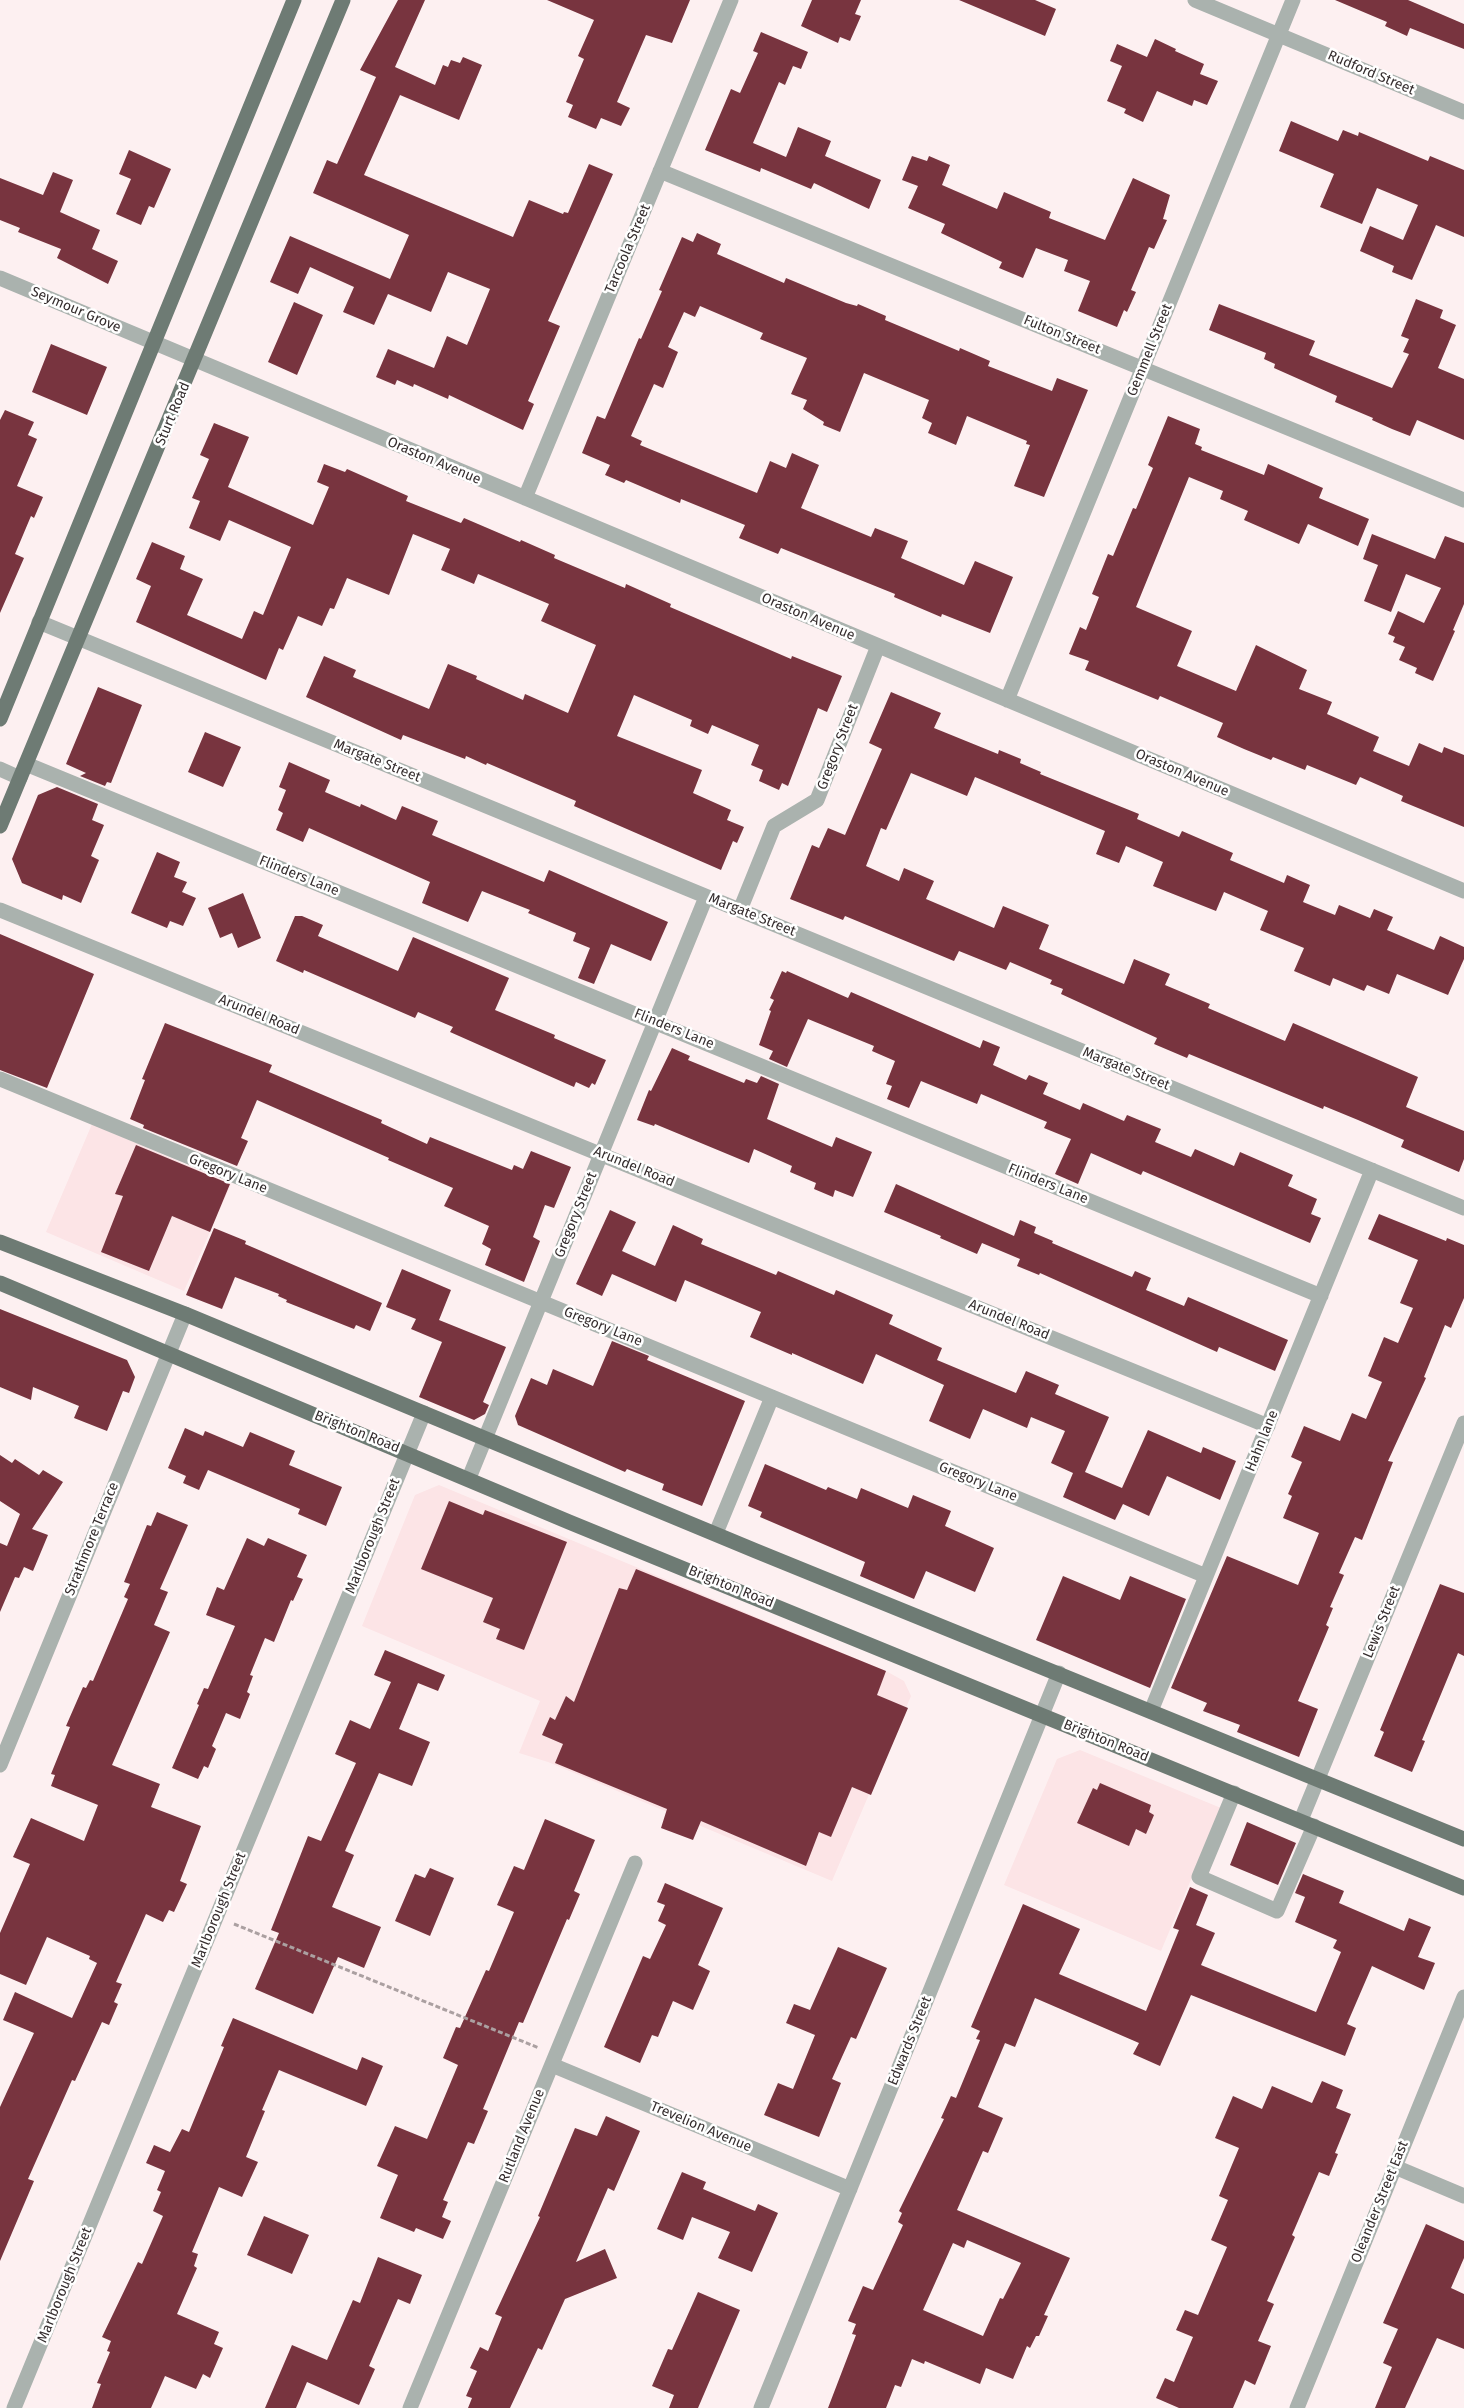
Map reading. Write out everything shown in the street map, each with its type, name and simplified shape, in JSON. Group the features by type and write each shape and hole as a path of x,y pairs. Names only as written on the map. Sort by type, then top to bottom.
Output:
{"main road":[{"path":"0,719 152,342 294,0"},
{"name":"Sturt Road","path":"0,826 343,0"},
{"path":"0,1242 185,1314 1464,1839"},
{"name":"Brighton Road","path":"0,1283 469,1478 569,1522 1464,1888"}],"street":[{"name":"Tarcoola Street","path":"525,498 732,0"},
{"name":"Rudford Street","path":"1195,0 1464,112"},
{"name":"Gemmell Street","path":"1007,700 1293,0"},
{"name":"Fulton Street","path":"660,171 1464,500"},
{"name":"Seymour Grove","path":"0,278 152,342"},
{"name":"Oraston Avenue","path":"152,342 1464,891"},
{"name":"Margate Street","path":"39,622 1464,1208"},
{"name":"Gregory Street","path":"740,910 774,826 817,800 878,646"},
{"name":"Flinders Lane","path":"0,769 23,771 656,1022 1321,1296"},
{"name":"Gregory Street","path":"469,1478 706,897"},
{"name":"Arundel Road","path":"0,910 1268,1426"},
{"name":"Gregory Lane","path":"0,1079 1206,1576"},
{"name":"Hahn lane","path":"1151,1711 1372,1170"},
{"name":"Strathmore Terrace","path":"0,1765 185,1314"},
{"path":"716,1533 772,1397"},
{"name":"Marlborough Street","path":"14,2408 424,1413"},
{"name":"Lewis Street","path":"1234,1793 1199,1877 1278,1910 1308,1823 1318,1779 1464,1423"},
{"name":"Edwards Street","path":"761,2408 1059,1673"},
{"name":"Rutland Avenue","path":"410,2408 634,1864"},
{"name":"Oleander Street East","path":"1297,2408 1464,1997"},
{"name":"Trevelion Avenue","path":"554,2060 850,2189"},
{"path":"1395,2167 1464,2196"}],"path":[{"path":"216,1917 554,2060"}],"shaded area":[{"path":"92,1124 231,1184 184,1291 46,1232"},
{"path":"439,1485 886,1671 904,1681 911,1696 832,1881 548,1762 519,1753 540,1701 362,1626 415,1495"},
{"path":"1080,1750 1221,1808 1161,1951 1004,1885 1057,1759"}],"building":[{"path":"398,0 425,0 395,67 435,85 443,65 448,67 451,60 460,63 463,57 482,65 459,120 400,95 364,175 513,237 529,200 563,214 564,212 568,213 589,164 613,174 548,321 560,326 528,401 534,404 523,430 449,395 448,399 414,384 413,387 397,380 395,385 376,377 388,349 434,368 447,336 467,345 490,289 448,272 431,312 388,294 374,325 343,312 354,287 310,267 298,294 270,282 290,236 390,279 409,235 313,193 327,160 337,164 376,77 360,70"},
{"path":"547,0 690,0 672,43 646,35 617,102 630,108 621,126 601,118 596,129 568,117 573,105 566,102 584,59 578,56 594,20"},
{"path":"812,0 861,0 855,14 861,16 850,41 840,37 838,43 801,26"},
{"path":"959,0 1035,0 1056,9 1045,36"},
{"path":"1335,0 1408,0 1464,24 1464,49 1410,28 1407,36 1385,26 1387,22"},
{"path":"761,32 808,52 801,69 793,66 785,85 779,82 753,143 786,157 798,127 831,141 825,156 881,180 869,209 814,183 811,189 761,168 760,172 705,150 731,89 740,93 758,53 753,51"},
{"path":"1155,39 1176,49 1175,51 1204,64 1200,74 1218,81 1207,105 1194,100 1192,106 1157,91 1143,122 1124,113 1126,109 1107,101 1122,66 1110,61 1117,44 1147,57"},
{"path":"1291,121 1338,141 1343,130 1358,136 1359,132 1428,161 1430,156 1464,170 1464,237 1436,225 1412,280 1392,272 1394,266 1360,251 1370,226 1403,240 1418,205 1377,188 1362,224 1320,207 1334,174 1279,151"},
{"path":"129,150 171,169 154,208 149,206 141,225 116,214 131,179 119,174"},
{"path":"912,156 927,161 929,156 950,165 942,185 997,209 1004,192 1051,212 1049,218 1105,240 1133,178 1170,195 1163,219 1167,220 1154,249 1149,247 1131,290 1136,292 1127,312 1124,310 1117,327 1078,311 1090,281 1064,271 1068,260 1036,248 1023,278 999,268 1002,262 941,233 945,224 908,208 918,186 902,180"},
{"path":"53,172 73,180 60,212 100,230 92,249 118,261 108,284 57,258 61,249 18,232 20,228 0,220 0,178 43,195"},
{"path":"697,233 721,244 717,254 784,283 786,278 846,303 857,306 858,304 886,316 885,320 959,351 960,348 990,361 988,366 1052,391 1057,378 1088,390 1044,497 1014,486 1030,445 1026,444 1027,441 967,416 956,445 928,433 932,423 922,418 929,400 864,373 840,432 823,425 824,422 803,409 807,400 791,394 807,358 760,339 763,333 700,306 695,317 684,312 668,347 678,352 663,388 654,384 631,436 642,441 640,445 757,493 770,461 786,468 792,453 819,465 801,508 871,537 875,528 908,541 901,558 964,585 975,561 1013,577 990,633 942,614 941,617 894,597 895,594 781,548 778,554 739,538 745,525 681,499 680,503 626,480 624,483 605,475 610,465 582,453 597,416 605,419 639,338 641,339 662,291 659,290 682,237 693,242"},
{"path":"1416,299 1443,310 1440,318 1456,325 1438,368 1464,379 1464,440 1417,420 1410,436 1392,429 1372,420 1373,418 1335,402 1337,396 1274,368 1275,364 1264,359 1266,353 1209,330 1219,304 1315,341 1309,355 1392,388 1409,354 1403,352 1409,339 1401,336"},
{"path":"294,302 323,315 297,375 268,362"},
{"path":"51,344 107,367 87,415 32,392"},
{"path":"5,410 34,422 28,435 37,439 17,486 43,497 34,518 31,516 15,554 24,558 0,613 0,420"},
{"path":"1168,416 1200,429 1195,444 1202,447 1201,450 1264,475 1268,464 1323,488 1319,498 1369,519 1358,546 1308,524 1299,544 1244,520 1248,511 1220,499 1223,491 1189,477 1136,607 1192,631 1177,666 1236,691 1256,645 1307,670 1299,689 1332,702 1327,714 1379,737 1373,751 1409,766 1419,743 1442,753 1444,747 1464,755 1464,827 1401,801 1403,796 1360,777 1356,785 1307,765 1305,770 1273,757 1271,760 1244,749 1217,737 1223,723 1160,696 1158,700 1085,670 1089,661 1069,654 1080,627 1086,630 1099,597 1092,594 1108,554 1113,556 1133,508 1136,509 1153,468 1148,465"},
{"path":"214,423 249,437 228,487 313,525 329,487 317,482 324,464 345,472 347,469 408,496 406,501 461,523 464,518 520,542 521,540 555,555 554,558 625,588 626,584 671,604 670,607 791,659 792,656 842,676 827,712 818,708 788,786 782,783 779,790 759,781 763,770 751,765 759,745 712,725 708,734 690,726 692,720 634,695 617,736 702,770 693,793 731,810 727,820 744,827 737,843 733,841 721,870 574,806 576,801 487,763 486,765 466,756 465,759 403,735 401,740 306,697 324,656 356,670 353,677 429,709 448,664 477,676 476,679 523,700 525,694 568,713 596,645 541,621 549,604 478,574 474,584 441,570 450,549 413,534 389,595 347,578 334,609 330,608 322,626 298,616 283,650 279,648 266,680 136,622 151,586 136,579 152,542 185,556 180,569 203,579 187,615 242,639 254,611 263,615 291,547 229,520 220,541 189,528 200,501 192,498 209,459 200,455"},
{"path":"1372,534 1435,559 1445,536 1464,543 1464,604 1453,630 1455,631 1433,681 1415,673 1417,668 1399,660 1405,647 1393,642 1395,637 1388,634 1398,611 1424,623 1441,588 1406,574 1391,612 1364,601 1378,565 1363,559"},
{"path":"98,687 142,705 111,783 107,782 105,786 80,776 86,773 66,764"},
{"path":"891,692 941,713 934,728 998,754 999,750 1021,759 1020,763 1041,772 1040,774 1139,814 1137,819 1179,837 1182,831 1233,853 1230,860 1284,883 1287,875 1310,885 1303,902 1335,915 1339,905 1370,918 1374,909 1393,917 1387,930 1434,950 1440,936 1464,947 1464,959 1448,995 1397,974 1389,994 1367,985 1364,991 1333,978 1330,986 1294,971 1304,948 1260,930 1268,911 1224,892 1216,911 1153,886 1163,862 1126,846 1119,863 1096,854 1105,831 975,777 967,796 911,773 886,830 881,828 866,866 899,881 904,868 934,881 926,899 994,928 1003,906 1049,925 1039,949 1124,984 1134,959 1170,974 1165,985 1210,1004 1208,1008 1285,1041 1293,1023 1418,1077 1406,1107 1464,1131 1464,1159 1459,1172 1401,1147 1404,1140 1358,1120 1324,1106 1323,1109 1189,1054 1187,1058 1154,1044 1157,1038 1061,994 1063,989 1050,984 1052,980 1010,962 1006,970 959,951 954,961 845,916 843,920 790,899 812,845 819,848 828,828 845,835 882,749 869,743"},
{"path":"205,732 241,747 223,787 188,772"},
{"path":"289,762 330,780 325,792 360,807 361,804 396,820 402,806 438,821 432,835 544,882 549,870 668,922 651,961 611,944 594,984 578,978 590,948 573,941 576,933 528,913 530,910 482,891 468,922 422,903 430,882 309,828 303,842 276,830 283,813 278,810 286,790 279,787"},
{"path":"57,787 98,804 92,820 104,825 91,856 99,860 81,903 63,895 62,900 22,883 12,859 38,795"},
{"path":"157,852 180,862 174,877 187,882 182,892 196,898 183,926 170,921 167,928 131,913"},
{"path":"243,893 261,938 238,948 232,933 220,938 208,908"},
{"path":"295,916 302,916 323,925 318,936 398,971 413,937 509,978 495,1010 555,1035 554,1038 606,1060 595,1085 592,1083 589,1088 576,1082 574,1087 450,1032 453,1027 418,1012 415,1018 304,970 303,973 276,961"},
{"path":"0,934 94,974 47,1088 0,1070"},
{"path":"782,971 786,973 787,971 848,998 851,992 980,1048 983,1040 1000,1047 993,1065 1026,1080 1029,1075 1048,1083 1043,1094 1080,1110 1083,1103 1124,1121 1127,1115 1161,1129 1155,1142 1191,1157 1195,1149 1234,1166 1240,1152 1293,1175 1288,1186 1317,1199 1311,1214 1321,1218 1310,1243 1143,1171 1141,1175 1091,1153 1078,1184 1055,1174 1071,1139 1044,1128 1047,1122 981,1094 977,1104 921,1081 909,1108 887,1099 892,1086 886,1084 895,1061 872,1051 874,1046 808,1019 787,1067 769,1059 773,1051 759,1045 771,1011 769,1010 774,1000 770,998"},
{"path":"165,1023 272,1065 269,1072 382,1120 381,1123 427,1144 430,1137 512,1170 514,1165 523,1169 531,1151 571,1167 554,1208 545,1205 533,1237 540,1241 524,1282 485,1265 491,1249 482,1244 489,1226 444,1206 453,1188 257,1100 241,1138 248,1141 237,1166 143,1128 144,1125 130,1119 145,1080 142,1079"},
{"path":"672,1048 690,1056 688,1060 744,1083 746,1079 757,1083 761,1076 779,1084 767,1119 832,1147 836,1137 872,1152 853,1197 835,1190 833,1197 814,1189 816,1183 790,1172 792,1166 754,1149 749,1163 655,1124 654,1126 637,1120 649,1090 651,1091"},
{"path":"136,1145 230,1184 210,1232 172,1216 149,1271 101,1252 123,1196 115,1194"},
{"path":"896,1184 1014,1236 1020,1220 1036,1227 1034,1233 1053,1241 1052,1243 1132,1277 1135,1271 1151,1278 1146,1290 1184,1306 1188,1297 1288,1340 1275,1371 1219,1347 1217,1352 1040,1273 1039,1275 1017,1266 1020,1259 982,1243 977,1254 940,1238 941,1236 884,1212"},
{"path":"610,1210 636,1222 622,1251 655,1266 673,1225 703,1239 701,1244 776,1275 778,1271 834,1295 836,1290 893,1315 889,1324 942,1348 937,1360 1016,1393 1026,1371 1059,1385 1055,1394 1109,1417 1085,1472 1122,1488 1148,1430 1201,1453 1203,1447 1236,1461 1220,1500 1167,1476 1149,1516 1123,1504 1115,1520 1063,1497 1073,1473 1051,1463 1065,1431 1031,1417 1027,1428 983,1409 970,1439 929,1421 944,1385 876,1354 863,1384 750,1337 761,1312 685,1280 676,1302 612,1274 602,1296 576,1284"},
{"path":"1379,1214 1446,1241 1447,1238 1464,1245 1464,1298 1451,1328 1445,1325 1424,1377 1426,1378 1388,1461 1393,1462 1362,1540 1355,1537 1339,1573 1344,1575 1330,1607 1333,1608 1326,1625 1329,1627 1298,1701 1318,1709 1299,1757 1237,1732 1240,1725 1203,1711 1207,1703 1171,1688 1227,1556 1298,1585 1319,1533 1283,1518 1292,1496 1288,1494 1302,1462 1291,1457 1304,1426 1340,1441 1352,1413 1366,1419 1382,1382 1368,1376 1384,1337 1398,1343 1413,1308 1400,1303 1418,1260 1368,1239"},
{"path":"214,1228 246,1241 245,1244 382,1303 370,1331 356,1325 354,1329 286,1302 287,1300 278,1296 279,1294 235,1277 222,1309 186,1295"},
{"path":"402,1269 451,1290 439,1320 506,1347 483,1402 489,1405 485,1414 474,1420 419,1397 442,1342 411,1329 416,1319 386,1307"},
{"path":"0,1309 127,1360 135,1377 129,1393 123,1391 107,1431 74,1418 79,1406 33,1387 31,1400 0,1387"},
{"path":"612,1341 649,1356 647,1360 745,1401 702,1506 662,1490 664,1484 627,1469 625,1472 518,1425 515,1416 531,1378 547,1385 553,1369 593,1386"},
{"path":"185,1428 203,1436 205,1431 243,1447 250,1432 295,1451 289,1465 342,1487 326,1526 298,1514 300,1509 208,1470 199,1490 183,1483 186,1476 168,1468"},
{"path":"0,1455 12,1463 15,1459 39,1475 43,1470 63,1482 32,1529 48,1535 33,1571 24,1567 19,1578 15,1577 0,1612 0,1543 7,1546 20,1514 0,1501"},
{"path":"765,1464 826,1490 828,1487 857,1499 861,1488 908,1508 913,1495 951,1511 945,1526 994,1548 975,1592 926,1571 914,1599 860,1576 865,1562 760,1517 762,1512 748,1506"},
{"path":"449,1501 483,1515 485,1510 567,1542 524,1650 496,1639 500,1629 483,1622 493,1598 421,1569"},
{"path":"157,1512 188,1525 160,1589 168,1592 154,1625 170,1632 112,1765 160,1784 151,1807 201,1826 180,1881 187,1884 174,1912 169,1910 163,1922 146,1914 116,1982 122,1984 114,2002 118,2004 109,2025 102,2022 75,2081 72,2080 28,2179 34,2181 0,2261 0,2107 34,2033 3,2020 15,1992 72,2018 97,1963 89,1959 90,1956 47,1937 26,1985 0,1974 0,1933 30,1864 13,1857 31,1818 84,1841 98,1805 51,1786 55,1775 51,1774 70,1727 66,1726 83,1687 86,1688 90,1680 93,1681 128,1599 124,1597 130,1584 124,1582 147,1525 151,1526"},
{"path":"247,1538 264,1546 268,1538 307,1555 297,1577 303,1579 293,1601 291,1600 274,1642 265,1638 250,1675 253,1676 247,1692 250,1694 240,1719 226,1713 212,1746 216,1749 208,1768 204,1766 198,1779 172,1768 199,1705 197,1704 204,1688 208,1689 235,1626 206,1615 217,1587 224,1590"},
{"path":"636,1569 886,1671 877,1695 908,1708 871,1795 852,1787 831,1837 819,1832 806,1866 701,1821 693,1840 661,1828 667,1809 555,1763 563,1744 542,1735 550,1717 555,1720 566,1696 574,1702 619,1588 627,1590"},
{"path":"1063,1576 1120,1600 1130,1576 1186,1599 1150,1688 1036,1640"},
{"path":"1440,1584 1464,1593 1464,1656 1458,1653 1422,1740 1425,1741 1412,1772 1374,1756 1384,1732 1380,1730"},
{"path":"385,1650 445,1675 438,1691 418,1683 399,1729 430,1742 412,1786 379,1773 345,1851 354,1855 332,1907 381,1927 364,1968 338,1957 313,2014 255,1989 279,1933 271,1930 308,1836 321,1841 356,1763 335,1754 350,1720 370,1729 391,1682 374,1675"},
{"path":"1100,1783 1151,1805 1149,1812 1154,1815 1146,1834 1136,1829 1129,1846 1077,1823 1093,1788 1097,1790"},
{"path":"545,1819 595,1840 574,1891 580,1894 569,1920 567,1919 523,2023 519,2022 483,2109 488,2111 474,2144 468,2142 443,2200 448,2202 442,2217 451,2221 443,2239 416,2228 414,2232 380,2218 398,2175 377,2166 395,2126 427,2139 458,2065 443,2058 456,2027 460,2028 486,1970 489,1971 514,1912 497,1905 514,1866 524,1870"},
{"path":"1247,1822 1296,1843 1278,1885 1230,1865"},
{"path":"430,1868 454,1878 430,1936 395,1921 415,1874 425,1878"},
{"path":"1303,1874 1344,1891 1339,1903 1404,1931 1409,1918 1431,1927 1418,1957 1435,1963 1424,1990 1372,1966 1347,2024 1356,2028 1345,2056 1191,1995 1160,2066 1133,2054 1139,2043 1035,1998 1015,2047 1005,2043 978,2107 1003,2118 988,2153 983,2151 957,2210 1070,2258 1044,2315 1048,2316 1039,2336 1036,2336 1030,2348 1027,2346 1013,2379 986,2368 980,2384 925,2361 924,2364 912,2359 901,2387 895,2385 886,2408 828,2408 856,2335 852,2334 856,2324 848,2321 863,2286 873,2290 903,2225 898,2222 902,2213 899,2211 944,2119 941,2118 951,2096 956,2098 980,2040 976,2039 980,2031 971,2027 1023,1904 1080,1929 1059,1974 1146,2011 1179,1930 1173,1928 1190,1887 1208,1895 1196,1925 1215,1933 1201,1965 1316,2012 1341,1952 1333,1948 1337,1940 1295,1922 1305,1897 1295,1893","holes":["967,2240 1021,2263 1003,2299 1000,2298 983,2336 923,2310 953,2243 964,2248"]},
{"path":"665,1883 723,1908 698,1965 710,1971 693,2010 673,2001 658,2037 652,2035 640,2063 604,2047 643,1956 650,1959 666,1925 658,1921 665,1905 657,1902"},
{"path":"838,1947 887,1968 856,2039 851,2037 832,2079 841,2083 819,2137 764,2115 778,2083 793,2089 815,2035 786,2023 794,2004 810,2010"},
{"path":"233,2018 357,2070 362,2057 383,2066 366,2106 279,2070 262,2110 265,2111 246,2157 258,2162 242,2197 219,2187 192,2252 198,2254 194,2266 197,2268 177,2314 219,2332 214,2344 223,2348 210,2378 203,2374 196,2389 165,2376 151,2408 92,2408 101,2384 97,2383 110,2352 107,2351 111,2341 102,2337 138,2262 142,2264 163,2216 153,2211 161,2192 157,2190 165,2171 146,2163 154,2145 170,2152 182,2129 189,2132 224,2047 221,2046"},
{"path":"1322,2081 1343,2090 1336,2108 1351,2114 1335,2153 1338,2154 1329,2176 1319,2172 1292,2235 1295,2237 1267,2301 1274,2304 1258,2341 1271,2346 1255,2385 1245,2380 1233,2408 1179,2408 1156,2398 1165,2378 1174,2382 1193,2337 1176,2330 1185,2310 1198,2315 1227,2247 1211,2240 1228,2200 1219,2196 1239,2148 1215,2138 1233,2096 1262,2109 1272,2086 1312,2103"},
{"path":"606,2116 640,2131 614,2191 608,2188 576,2262 605,2249 617,2278 565,2299 542,2350 538,2348 510,2408 468,2408 472,2398 466,2396 477,2371 470,2368 480,2347 488,2351 502,2317 495,2314 540,2217 538,2216 575,2128 597,2136"},
{"path":"682,2172 706,2182 703,2189 755,2211 758,2204 778,2213 752,2272 718,2258 730,2232 692,2217 683,2240 657,2229"},
{"path":"264,2216 309,2235 292,2274 247,2255"},
{"path":"1426,2224 1464,2241 1464,2258 1451,2288 1464,2294 1464,2349 1437,2338 1405,2408 1375,2408 1392,2367 1383,2363 1398,2329 1383,2323"},
{"path":"378,2257 422,2275 410,2304 398,2299 369,2366 375,2369 359,2405 307,2382 296,2408 265,2408 292,2345 327,2360 353,2300 360,2303"},
{"path":"698,2292 740,2310 698,2408 669,2408 674,2395 652,2386 668,2349 672,2350"}]}
